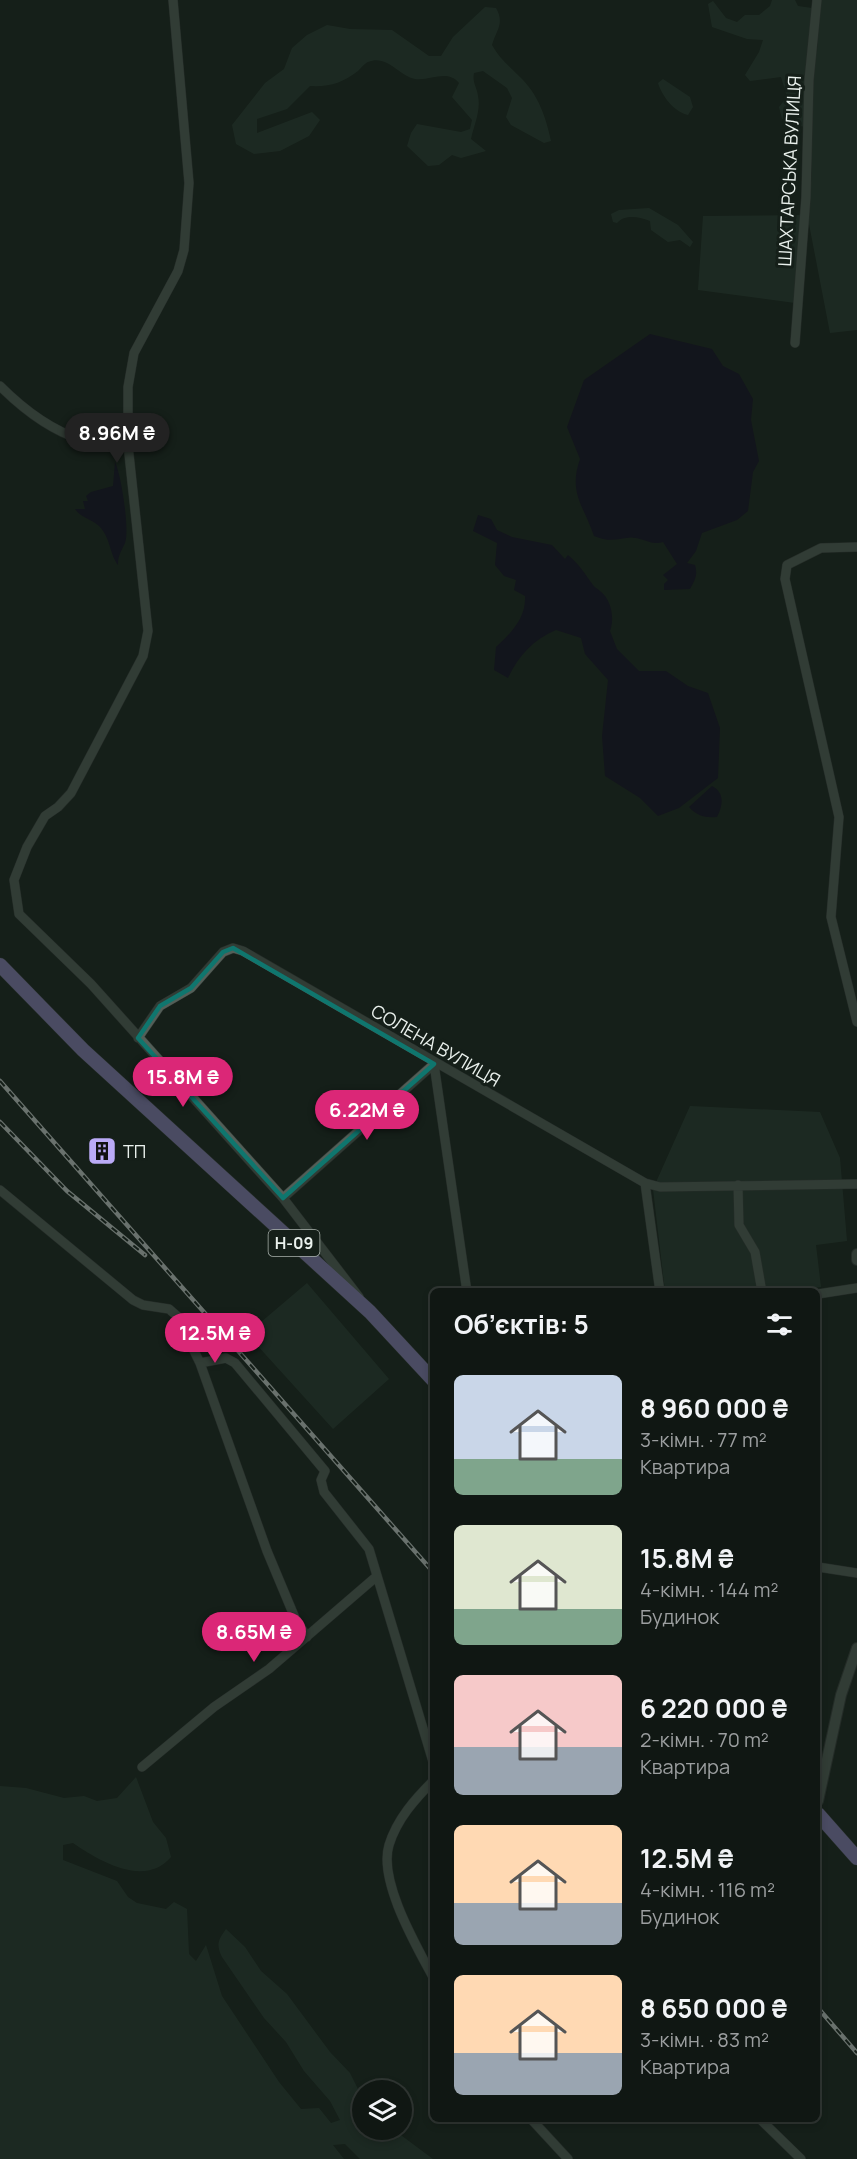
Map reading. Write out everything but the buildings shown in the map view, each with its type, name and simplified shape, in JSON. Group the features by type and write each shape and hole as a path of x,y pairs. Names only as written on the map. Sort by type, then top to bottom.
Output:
{"main road":[{"name":"Н-09","path":"0,965 83,1050 370,1312 430,1375"},
{"path":"820,1816 857,1858"}],"street":[{"path":"173,0 189,183 184,250 178,271 134,353 128,387 129,445 148,631 147,644 143,656 71,793 58,807 45,816 27,847 15,880 19,914 91,984 283,1198 370,1312"},
{"name":"ШАХТАРСЬКА ВУЛИЦЯ","path":"795,343 806,197 809,80 817,0"},
{"path":"0,386 27,413 83,440 114,441 129,445"},
{"path":"857,547 821,548 787,565 785,579 839,817 831,916 857,1022"},
{"name":"СОЛЕНА ВУЛИЦЯ","path":"138,1038 160,1006 191,988 223,952 233,948 645,1183"},
{"path":"283,1198 434,1064"},
{"path":"434,1064 466,1288"},
{"path":"659,1288 645,1183 660,1187 857,1184"},
{"path":"738,1185 739,1226 755,1252 761,1288"},
{"path":"0,1190 133,1300 143,1305 169,1309 177,1316 200,1363 267,1551 295,1618 307,1637"},
{"path":"857,1254 857,1260"},
{"path":"820,1294 857,1288"},
{"path":"200,1363 226,1358 235,1363 325,1471 321,1480 324,1492 369,1549 430,1752"},
{"path":"820,1567 857,1573"},
{"path":"142,1767 214,1707 269,1669 377,1576"},
{"path":"820,1792 841,1695 857,1648"},
{"path":"430,1785 401,1818 388,1847 390,1881 405,1924 430,1971"},
{"path":"534,2122 568,2159"},
{"path":"763,2122 801,2159"}],"highlighted area":[{"path":"233,948 434,1064 283,1198 138,1038 160,1006 191,988 223,952"}],"green space":[{"path":"772,0 795,0 798,6 812,8 809,51 817,52 820,0 857,0 857,330 830,333 809,224 800,225 795,303 698,290 703,216 809,215 812,166 810,128 791,124 782,119 779,107 787,97 781,77 750,81 745,75 759,52 763,40 747,39 712,27 708,4 713,1 726,18 737,22 745,15 759,15 770,6"},
{"path":"485,7 496,8 500,18 492,45 532,91 544,115 551,141 544,143 511,125 506,117 512,98 507,88 483,71 474,73 479,107 471,139 486,151 461,158 452,155 439,165 428,166 407,146 411,133 417,124 461,132 470,129 472,120 452,97 459,83 444,76 415,79 387,63 375,60 367,63 347,79 330,85 310,86 287,109 257,119 257,133 312,112 320,120 309,136 280,151 254,154 236,144 232,125 265,83 284,69 292,48 307,35 327,25 350,29 392,30 429,56 441,56 453,37"},
{"path":"663,79 690,97 693,107 688,115 673,107 662,93 658,83"},
{"path":"649,208 678,225 693,242 690,247 680,240 668,242 651,230 650,221 628,217 617,223 613,222 611,214 619,210"},
{"path":"690,1106 820,1112 840,1158 847,1241 816,1245 821,1287 665,1288 653,1189"},
{"path":"307,1283 389,1379 333,1429 247,1334"},
{"path":"136,1777 153,1822 166,1838 171,1857 160,1866 135,1871 109,1864 73,1843 63,1845 63,1860 117,1881 128,1897 137,1903 166,1909 174,1902 187,1909 189,1954 196,1961 206,1945 222,1996 279,2082 301,2109 319,2108 331,2123 340,2120 330,2101 304,2071 286,2042 264,2018 222,1957 219,1943 226,1929 245,1947 261,1971 287,1994 330,2052 350,2073 354,2080 352,2140 407,2140 433,2159 360,2159 345,2144 333,2145 344,2159 0,2159 0,1786 26,1788 64,1798 84,1796 97,1801 117,1798"}],"shaded area":[{"path":"650,334 712,349 723,366 739,374 753,399 751,420 759,461 753,472 748,511 737,520 702,533 696,551 687,563 695,565 696,569 696,577 690,589 664,590 664,584 668,580 663,575 677,564 663,542 652,543 631,537 608,540 594,536 579,499 576,481 580,459 567,427 584,380"},
{"path":"115,462 126,515 125,543 118,565 103,531 75,509 85,509 83,501 88,501 86,496 91,492 113,486"},
{"path":"478,515 491,519 497,530 512,537 552,545 565,559 568,555 572,558 607,599 612,615 610,631 617,649 639,671 666,671 688,686 708,693 720,728 718,778 679,808 658,816 640,798 605,776 602,736 608,680 585,654 581,638 556,630 541,638 528,649 508,678 494,670 496,647 520,618 525,596 514,590 516,580 504,576 495,565 497,543 473,531"},
{"path":"712,786 721,796 721,808 717,817 705,817 689,807"}],"railway":[{"path":"0,1081 430,1568"},
{"path":"0,1122 67,1191 145,1255"},
{"path":"820,2010 857,2053"}],"place":[{"name":"ТП","path":"102,1151"}]}
